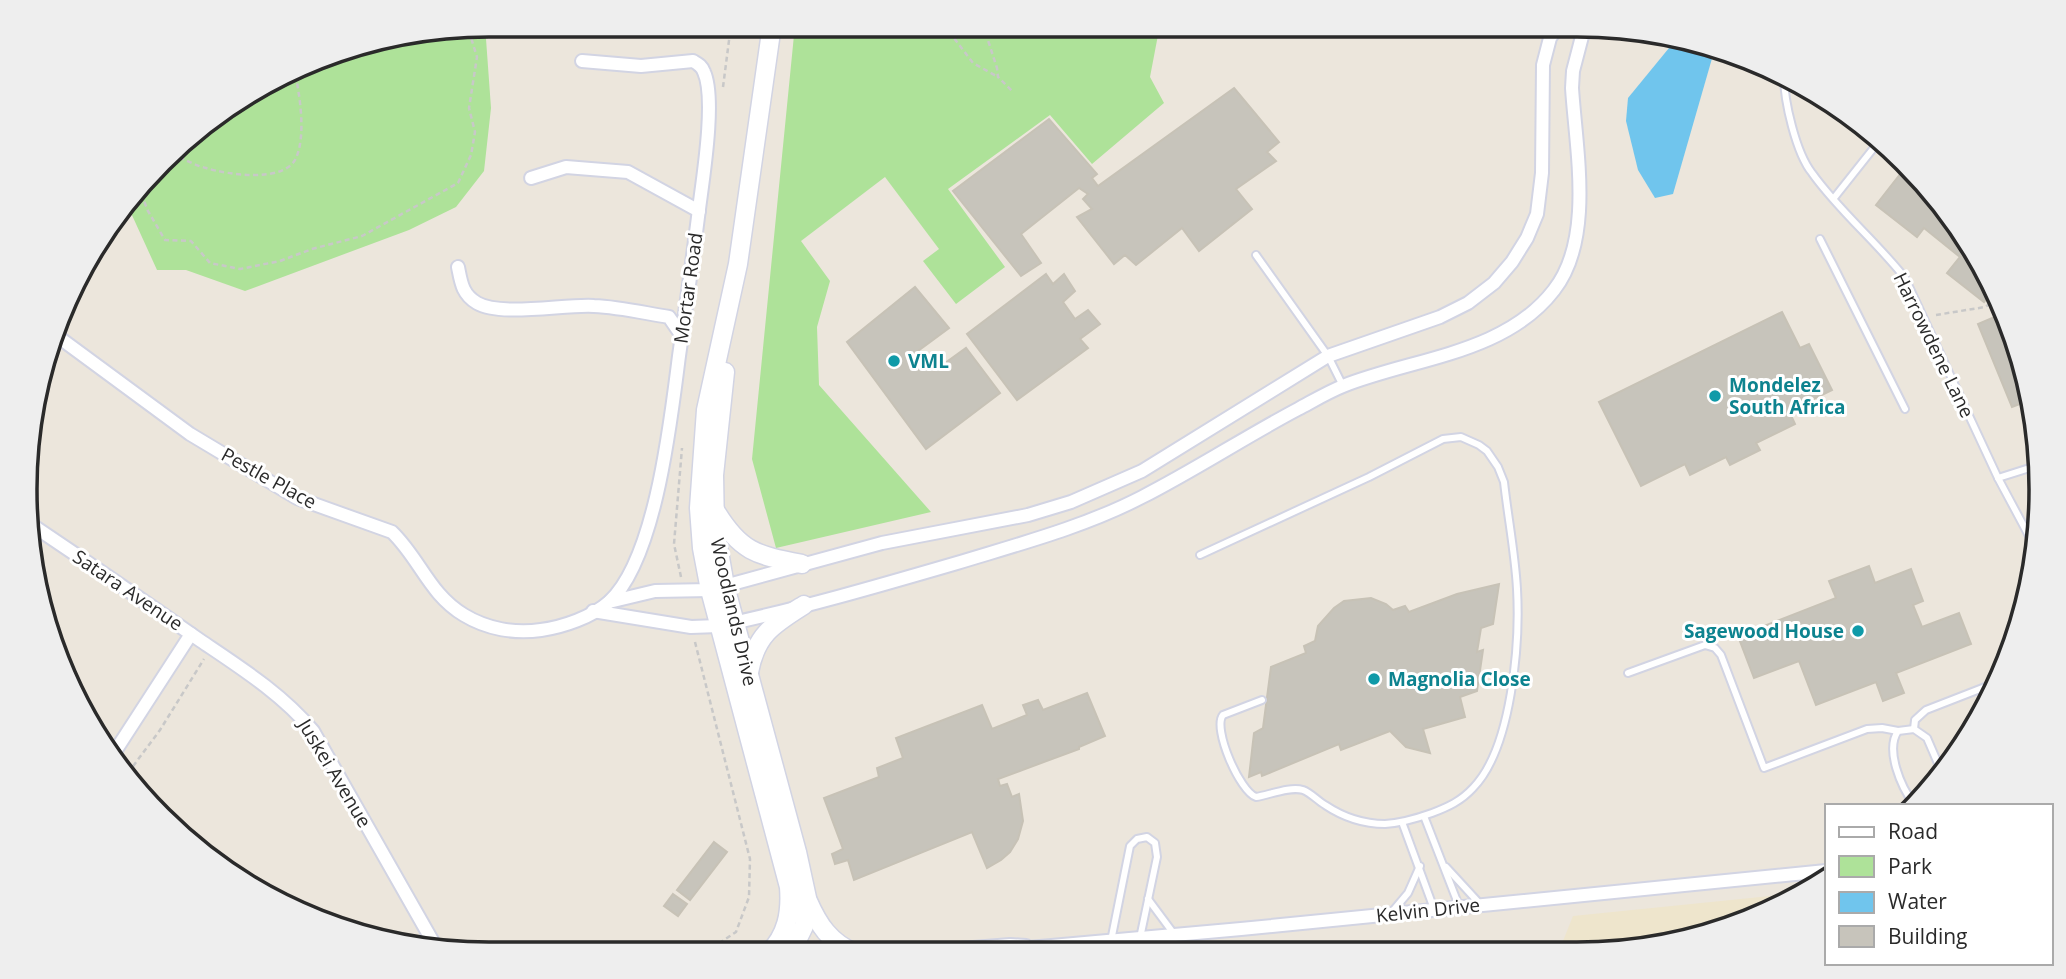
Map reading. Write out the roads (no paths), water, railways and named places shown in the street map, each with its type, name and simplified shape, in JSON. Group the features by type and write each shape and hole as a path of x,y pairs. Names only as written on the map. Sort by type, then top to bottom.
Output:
{"main road":[{"name":"Woodlands Drive","path":"770,37 738,264 706,410 699,508 702,548 727,624 789,887 789,912 783,942"},
{"name":"Woodlands Drive","path":"717,588 714,475 738,264"},
{"path":"713,507 727,531 745,547 756,553 802,564"},
{"path":"748,673 756,647 763,635 773,625 804,605"},
{"name":"Woodlands Drive","path":"727,624 748,673 807,898 804,926 791,942"},
{"path":"807,898 829,937 837,942"}],"street":[{"path":"609,602 655,592 717,588 882,543 1028,515 1106,488 1152,465 1328,356 1450,313 1494,283 1513,262 1527,239 1537,214 1542,173 1543,65 1551,37"},
{"path":"593,611 691,626 727,624 890,583 1074,526 1141,498 1243,438 1343,386 1466,347 1508,330 1537,309 1556,289 1577,241 1580,210 1572,88 1573,71 1582,37"},
{"name":"Mortar Road","path":"582,61 618,66 690,61 703,69 709,94 705,163 682,336 663,461 649,525 633,566 609,602 593,611"},
{"path":"531,178 566,167 628,172 699,211"},
{"path":"458,267 463,289 468,297 479,305 500,309 593,305 669,317 682,336"},
{"name":"Pestle Place","path":"62,340 190,434 297,498 392,532 434,590 453,608 478,622 506,630 529,632 559,626 593,611"},
{"name":"Satara Avenue","path":"39,530 191,634"},
{"path":"118,747 191,634"},
{"name":"Juskei Avenue","path":"191,634 287,702 313,730 431,938"},
{"name":"Kelvin Drive","path":"1099,942 1819,872"}],"lane":[{"name":"Harrowdene Lane","path":"1784,87 1793,129 1810,171 1905,278 1998,478 2027,532"},
{"path":"1834,198 1874,148"},
{"path":"1820,239 1905,409"},
{"path":"1255,255 1328,356 1343,386"},
{"path":"1200,555 1369,477 1443,439 1461,437 1487,451 1498,467 1504,482 1517,590 1516,643 1501,737 1487,770 1473,788 1453,805 1424,816 1385,824 1357,821 1327,807 1304,790 1295,789 1256,797 1250,795 1244,789 1228,755 1219,725 1220,719 1230,711 1262,699"},
{"path":"1998,478 2028,468"},
{"path":"1628,673 1705,645 1716,648 1764,768 1867,729 1882,728 1898,731 1913,729 1927,738 1937,763"},
{"path":"1913,729 1916,720 1926,710 1984,687"},
{"path":"1898,731 1894,738 1895,760 1909,796"},
{"path":"1424,816 1459,906"},
{"path":"1402,822 1434,909"},
{"path":"1111,941 1130,846 1142,837 1147,837 1154,841 1157,851 1140,939"},
{"path":"1391,914 1408,893 1420,866"},
{"path":"1444,866 1480,904"},
{"path":"1148,899 1175,935"}],"water":[{"path":"1670,46 1712,58 1673,194 1655,198 1638,170 1626,121 1628,98"}],"place":[{"name":"VML","path":"894,361"},
{"name":"Mondelez South Africa","path":"1715,396"},
{"name":"Sagewood House","path":"1858,631"},
{"name":"Magnolia Close","path":"1374,679"}]}
